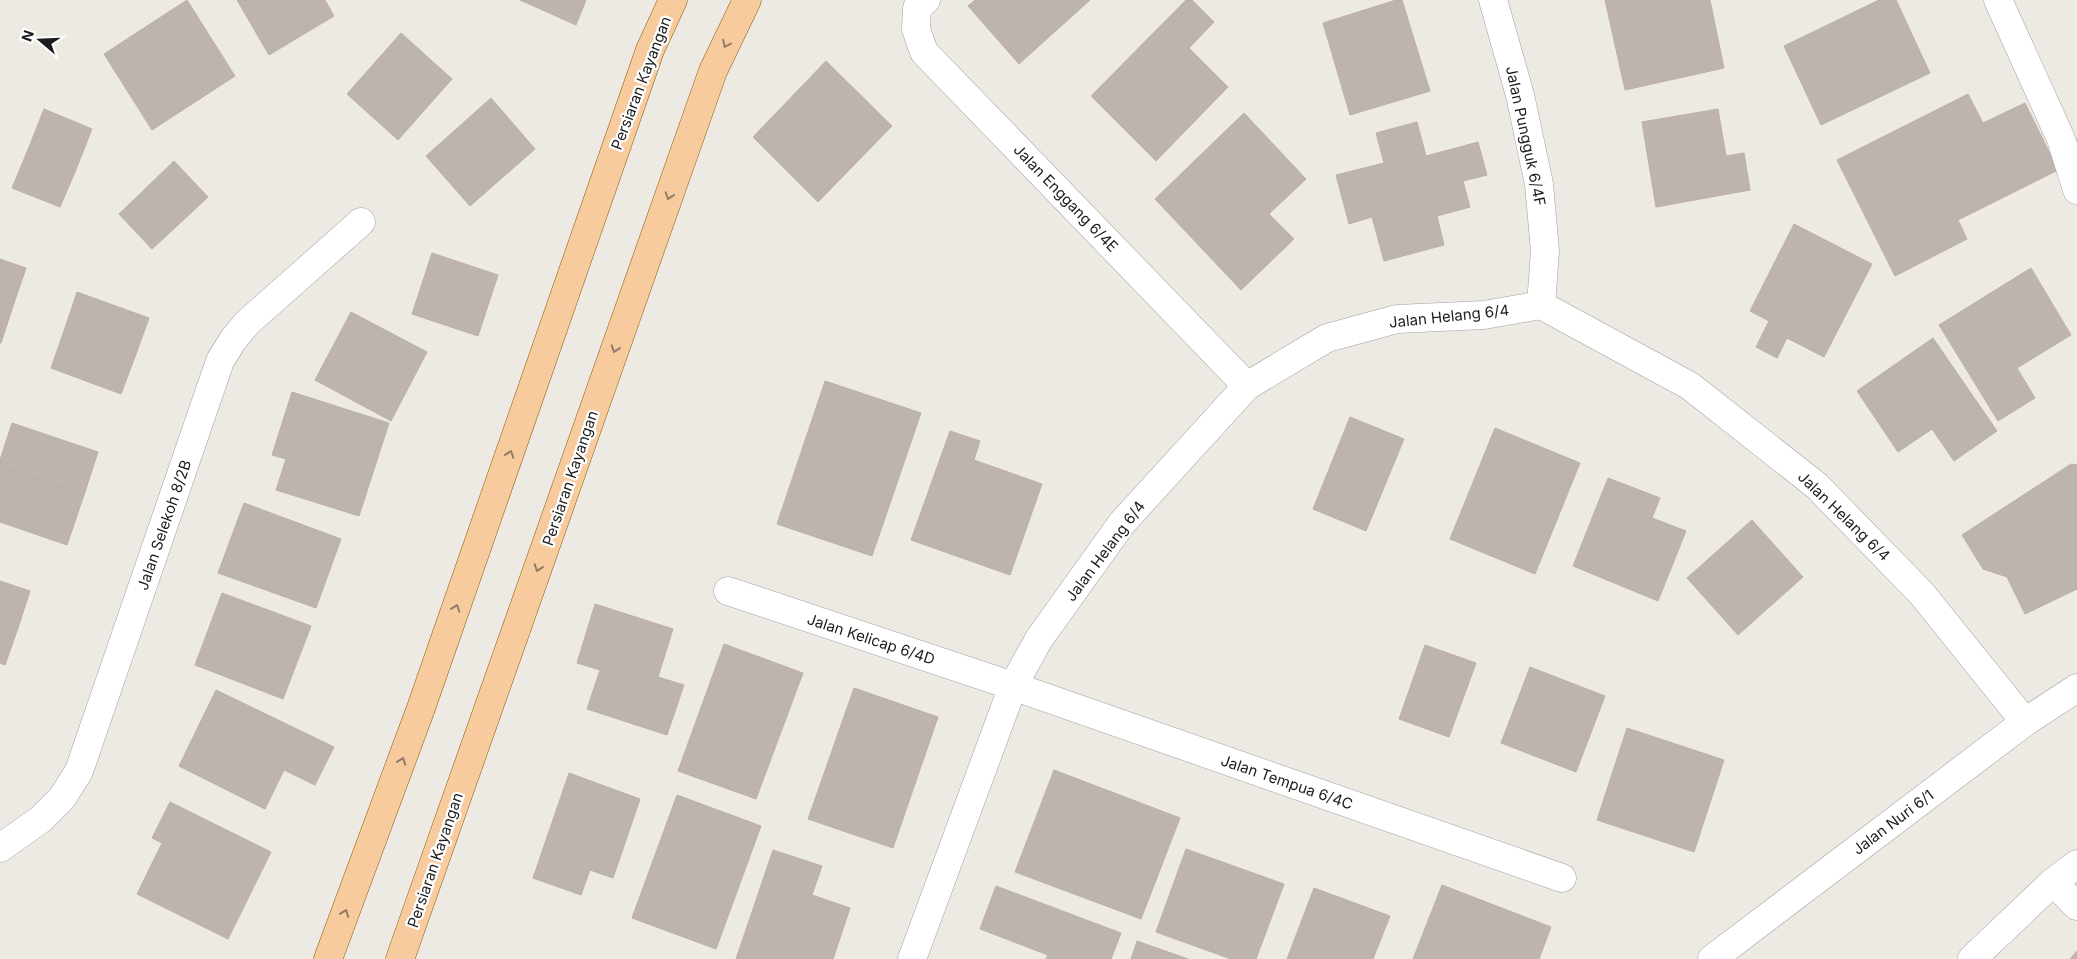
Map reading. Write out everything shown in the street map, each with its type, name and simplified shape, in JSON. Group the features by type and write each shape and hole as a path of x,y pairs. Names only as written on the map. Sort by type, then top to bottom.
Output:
{"main road":[{"name":"Persiaran Kayangan","path":"328,959 422,708 650,50 673,0"},
{"name":"Persiaran Kayangan","path":"400,959 712,71 747,0"}],"street":[{"name":"Jalan Enggang 6/4E","path":"926,0 917,8 916,29 924,52 1247,386"},
{"name":"Jalan Pungguk 6/4F","path":"1493,0 1520,95 1538,184 1545,251 1541,305"},
{"path":"1998,0 2060,139 2077,190"},
{"name":"Jalan Selekoh 8/2B","path":"0,848 41,819 62,798 79,771 220,361 233,340 247,323 361,222"},
{"name":"Jalan Helang 6/4","path":"912,959 1013,686 1039,640 1122,523 1247,386 1327,338 1397,320 1484,315 1541,305 1690,386 1816,486 1922,594 2025,722"},
{"name":"Jalan Kelicap 6/4D","path":"728,591 1013,686"},
{"name":"Jalan Tempua 6/4C","path":"1013,686 1562,878"},
{"name":"Jalan Nuri 6/1","path":"1712,959 2025,722 2077,688"},
{"path":"1972,959 2053,882 2077,864"},
{"path":"2053,882 2077,906"}],"building":[{"path":"187,0 235,76 152,130 104,54"},
{"path":"237,0 325,0 334,16 269,55"},
{"path":"520,0 586,0 576,25"},
{"path":"975,0 1090,0 1019,64 968,6"},
{"path":"1186,0 1192,0 1214,22 1189,48 1228,87 1156,161 1091,96"},
{"path":"1396,0 1402,0 1430,91 1350,115 1323,23"},
{"path":"1605,0 1710,0 1724,68 1625,90"},
{"path":"1879,0 1896,0 1930,73 1821,125 1784,46"},
{"path":"401,33 452,79 398,140 347,94"},
{"path":"826,61 892,126 818,202 753,137"},
{"path":"1968,94 1983,123 2025,103 2058,170 1958,220 1967,239 1895,276 1837,160"},
{"path":"491,98 535,149 470,206 426,156"},
{"path":"44,109 92,129 75,172 27,152"},
{"path":"1718,109 1726,156 1744,153 1750,190 1656,207 1642,122"},
{"path":"1244,113 1306,179 1269,214 1294,239 1241,290 1155,199"},
{"path":"1417,122 1426,156 1478,142 1487,175 1463,181 1470,207 1437,216 1444,245 1384,261 1372,217 1349,224 1336,175 1384,163 1376,133"},
{"path":"27,152 75,172 60,207 12,188"},
{"path":"174,161 208,197 178,225 145,189"},
{"path":"145,189 178,225 152,249 119,214"},
{"path":"1794,224 1872,264 1824,357 1787,338 1777,358 1756,347 1769,321 1750,311"},
{"path":"432,253 498,275 478,336 412,314"},
{"path":"0,259 26,268 14,303 0,299"},
{"path":"2031,268 2071,335 2017,368 2035,398 1998,421 1939,325"},
{"path":"77,292 149,318 136,354 65,328"},
{"path":"0,299 14,303 1,343 0,343"},
{"path":"351,312 427,352 391,421 315,380"},
{"path":"65,328 136,354 121,394 51,368"},
{"path":"1933,338 1997,431 1954,461 1932,429 1898,452 1857,391"},
{"path":"825,381 921,413 872,556 777,524"},
{"path":"292,392 389,423 359,516 276,490 286,459 272,455"},
{"path":"1350,417 1404,439 1366,531 1313,509"},
{"path":"12,423 98,452 84,495 0,467 0,460"},
{"path":"1495,428 1580,463 1535,574 1450,539"},
{"path":"950,431 980,441 974,460 1042,484 1010,575 911,540"},
{"path":"2071,464 2077,465 2077,589 2025,614 2007,577 1983,569 1962,535"},
{"path":"0,467 84,495 67,545 0,522"},
{"path":"1608,478 1660,498 1652,518 1686,531 1658,601 1573,566"},
{"path":"244,503 341,539 316,608 218,573"},
{"path":"1752,520 1803,577 1738,635 1687,578"},
{"path":"0,581 30,591 18,628 0,622"},
{"path":"222,593 311,626 283,699 195,665"},
{"path":"595,604 673,629 658,677 684,685 667,735 587,709 600,670 577,663"},
{"path":"0,622 18,628 5,665 0,663"},
{"path":"724,644 803,673 756,799 678,771"},
{"path":"1425,645 1476,663 1449,737 1399,719"},
{"path":"1530,667 1605,696 1576,772 1501,743"},
{"path":"854,688 938,717 893,848 808,819"},
{"path":"216,690 334,747 315,785 284,770 265,809 179,766"},
{"path":"1627,728 1724,760 1694,852 1597,820"},
{"path":"1054,770 1180,818 1141,919 1015,872"},
{"path":"569,773 640,799 613,878 590,870 581,895 533,878"},
{"path":"677,795 761,826 716,949 632,918"},
{"path":"170,802 271,852 228,939 137,894 162,843 152,838"},
{"path":"1186,849 1284,884 1256,959 1231,959 1156,932"},
{"path":"773,850 822,866 812,895 850,908 833,959 736,959"},
{"path":"1442,885 1551,927 1539,959 1413,959"},
{"path":"996,886 1121,933 1111,959 1046,959 1048,955 980,929"},
{"path":"1314,888 1390,916 1373,959 1287,959"},
{"path":"1137,941 1188,959 1131,959"},
{"path":"2077,951 2077,959 2070,959"}]}
